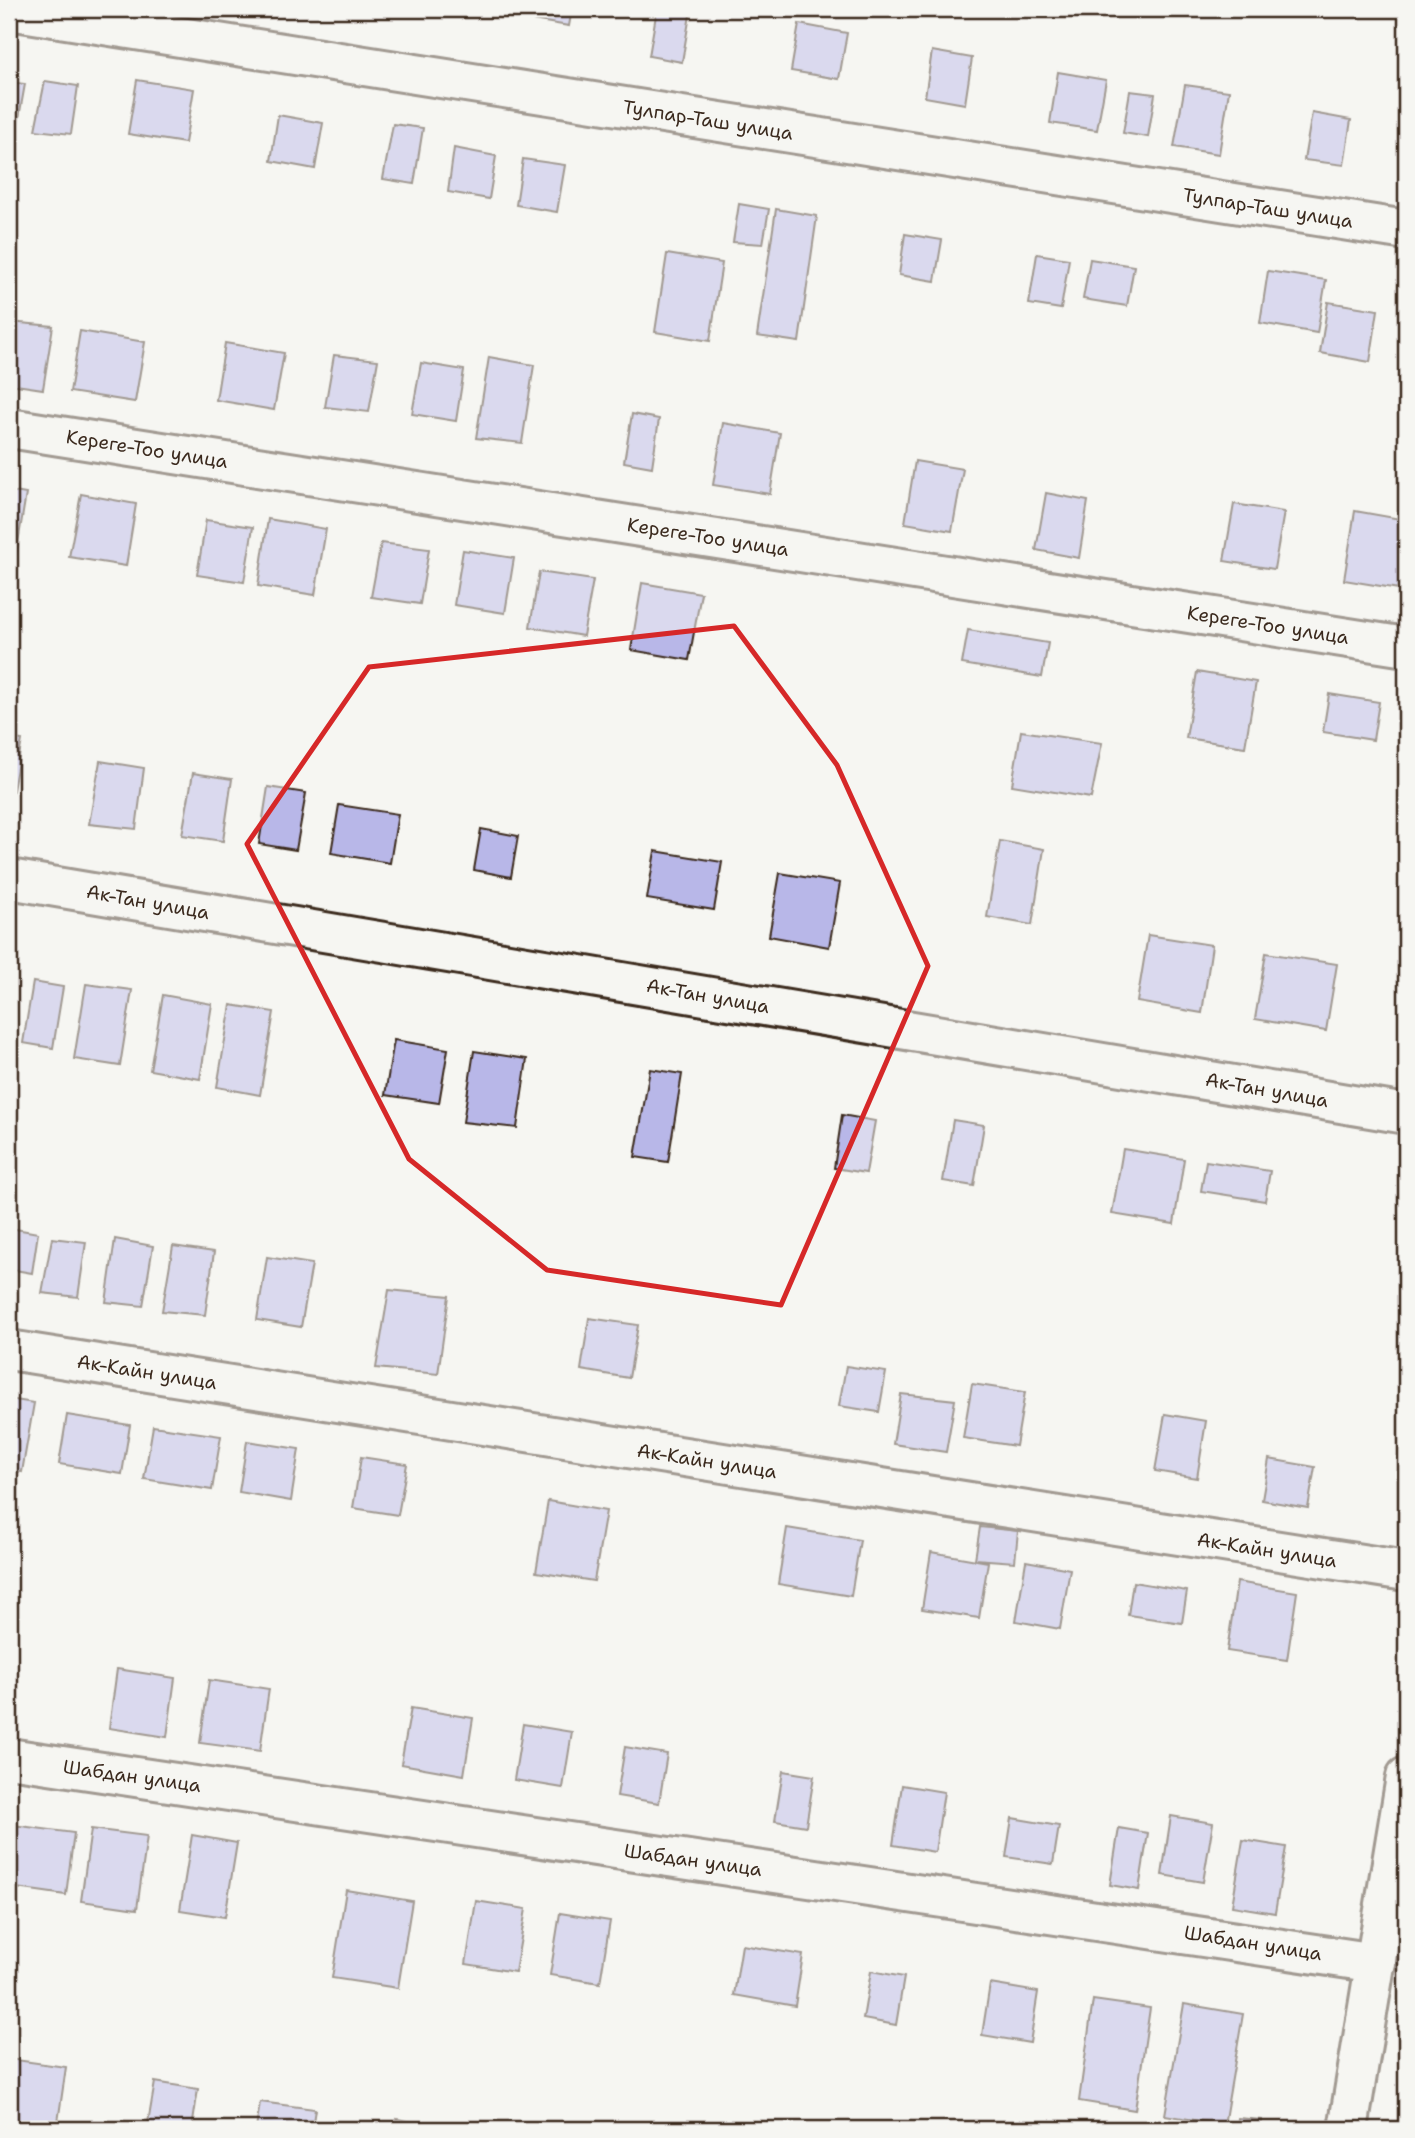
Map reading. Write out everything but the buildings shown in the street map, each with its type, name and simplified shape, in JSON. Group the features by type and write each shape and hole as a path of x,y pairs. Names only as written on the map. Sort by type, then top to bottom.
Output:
{"street":[{"name":"Тулпар-Таш улица","path":"9,10 1406,230"},
{"name":"Кереге-Тоо улица","path":"9,428 1406,647"},
{"name":"Ак-Тан улица","path":"9,879 1406,1114"},
{"name":"Ак-Кайн улица","path":"9,1350 1406,1571"},
{"name":"Шабдан улица","path":"9,1758 1376,1962"},
{"path":"1348,2129 1406,1777"}],"highlighted area":[{"path":"734,626 837,765 928,966 781,1305 547,1270 409,1159 247,844 369,667"}]}
